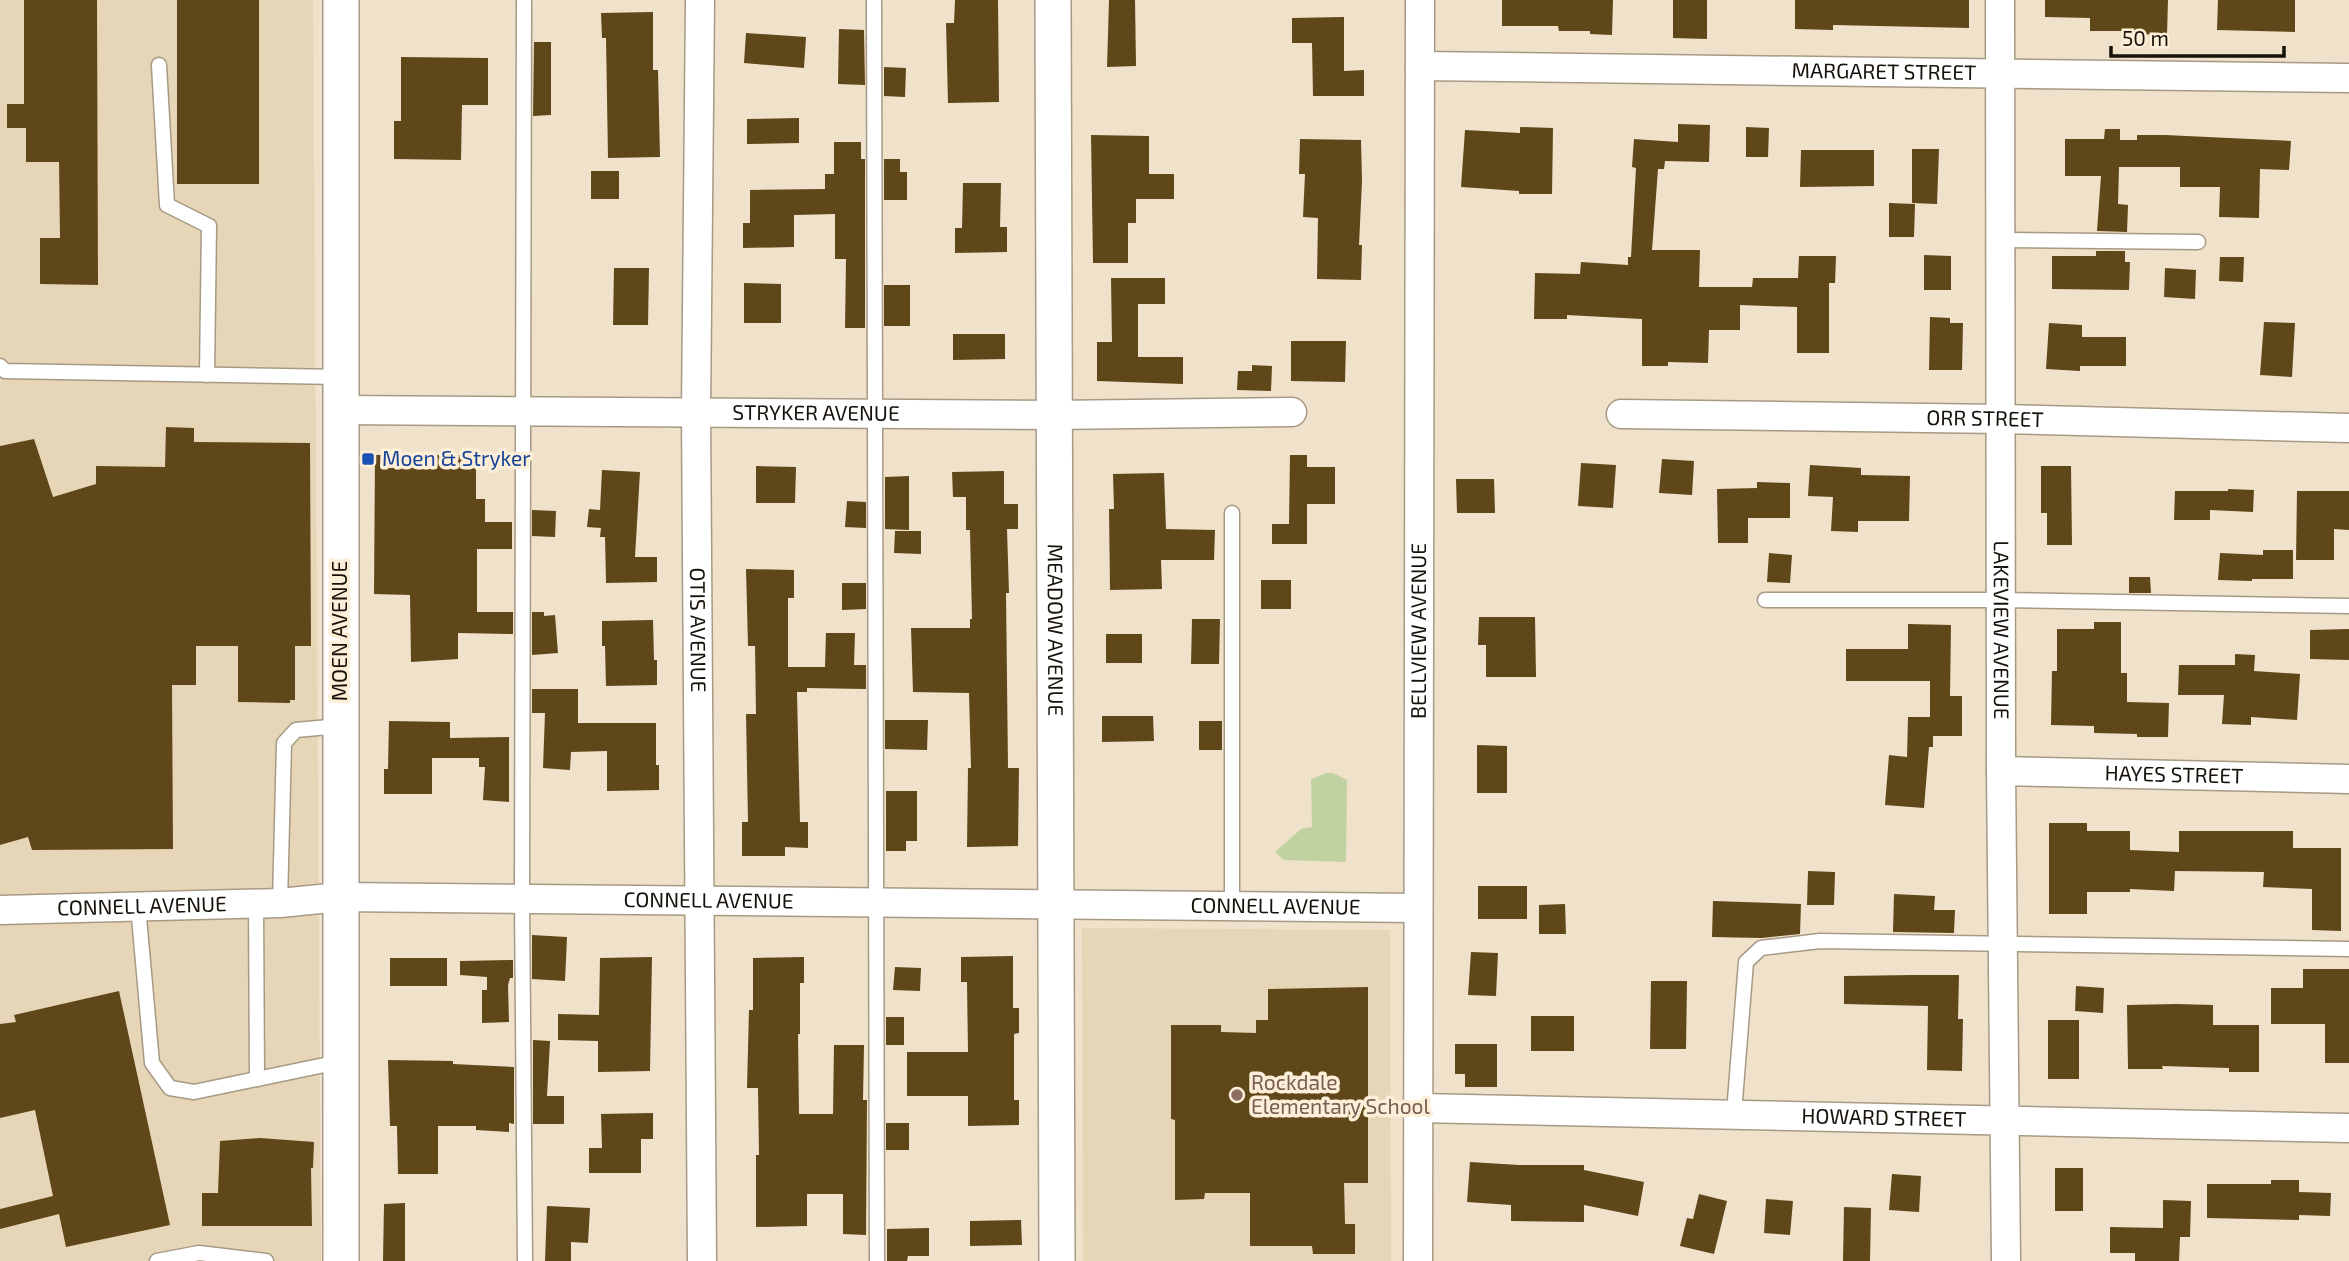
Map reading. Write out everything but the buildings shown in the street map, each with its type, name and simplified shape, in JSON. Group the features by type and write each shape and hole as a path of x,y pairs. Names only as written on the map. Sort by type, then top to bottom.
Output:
{"street":[{"name":"MOEN AVENUE","path":"341,0 341,1261"},
{"name":"OTIS AVENUE","path":"700,0 696,413 702,1261"},
{"name":"MEADOW AVENUE","path":"1053,0 1057,1261"},
{"name":"BELLVIEW AVENUE","path":"1418,1261 1420,0"},
{"name":"LAKEVIEW AVENUE","path":"2000,0 2000,600 2006,1261"},
{"name":"MARGARET STREET","path":"1420,66 2349,78"},
{"name":"STRYKER AVENUE","path":"340,394 524,412 1054,415 1292,412"},
{"name":"ORR STREET","path":"1621,414 2001,419 2349,428"},
{"name":"HAYES STREET","path":"2001,771 2349,779"},
{"name":"CONNELL AVENUE","path":"0,910 268,903 340,897 1418,908"},
{"name":"HOWARD STREET","path":"1418,1108 2349,1128"}],"lane":[{"path":"524,0 522,899 525,1261"},
{"path":"874,0 877,1261"},
{"path":"159,65 167,205 209,226 207,375"},
{"path":"2000,240 2198,242"},
{"path":"0,366 5,371 207,375 340,394"},
{"path":"1232,513 1232,906"},
{"path":"1765,600 2000,600 2349,606"},
{"path":"257,1079 268,903 284,743 296,730 340,726"},
{"path":"138,906 152,1063 170,1088 194,1092 341,1062"},
{"path":"1734,1113 1746,962 1761,948 1820,941 2349,950"},
{"path":"157,1261 199,1253 266,1261"}],"shaded area":[{"path":"0,0 313,0 321,1261 0,1261"},
{"name":"Rockdale Elementary School","path":"1082,928 1390,930 1391,1261 1083,1261"}],"green space":[{"path":"1327,773 1347,780 1346,862 1284,860 1275,852 1301,829 1312,827 1311,779"}],"place":[{"name":"Moen & Stryker","path":"368,459"},
{"name":"Rockdale Elementary School","path":"1237,1095"}]}
